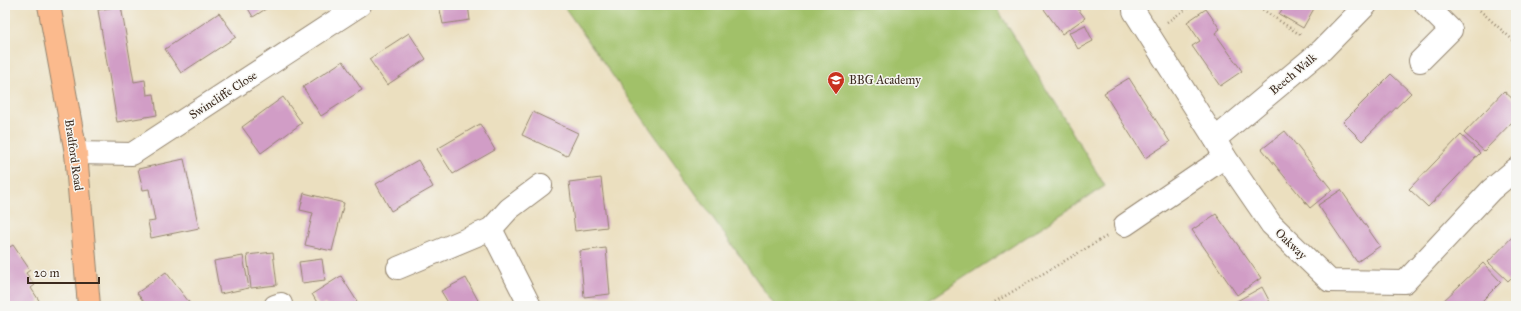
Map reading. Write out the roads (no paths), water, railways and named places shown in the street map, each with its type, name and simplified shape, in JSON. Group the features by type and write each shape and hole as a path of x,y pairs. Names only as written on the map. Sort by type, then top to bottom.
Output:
{"main road":[{"name":"Bradford Road","path":"49,5 76,153 90,306"}],"street":[{"name":"Swincliffe Close","path":"76,153 132,154 360,5"},
{"name":"Oakway","path":"1135,5 1134,11 1220,148 1271,224 1330,281 1405,282 1491,190 1516,169"},
{"name":"Beech Walk","path":"1125,225 1220,148 1322,50 1366,5"},
{"path":"1420,61 1451,30 1426,5"},
{"path":"398,268 491,229 509,209 541,185"},
{"path":"491,229 530,306"}],"place":[{"name":"BBG Academy","path":"836,95"}]}
